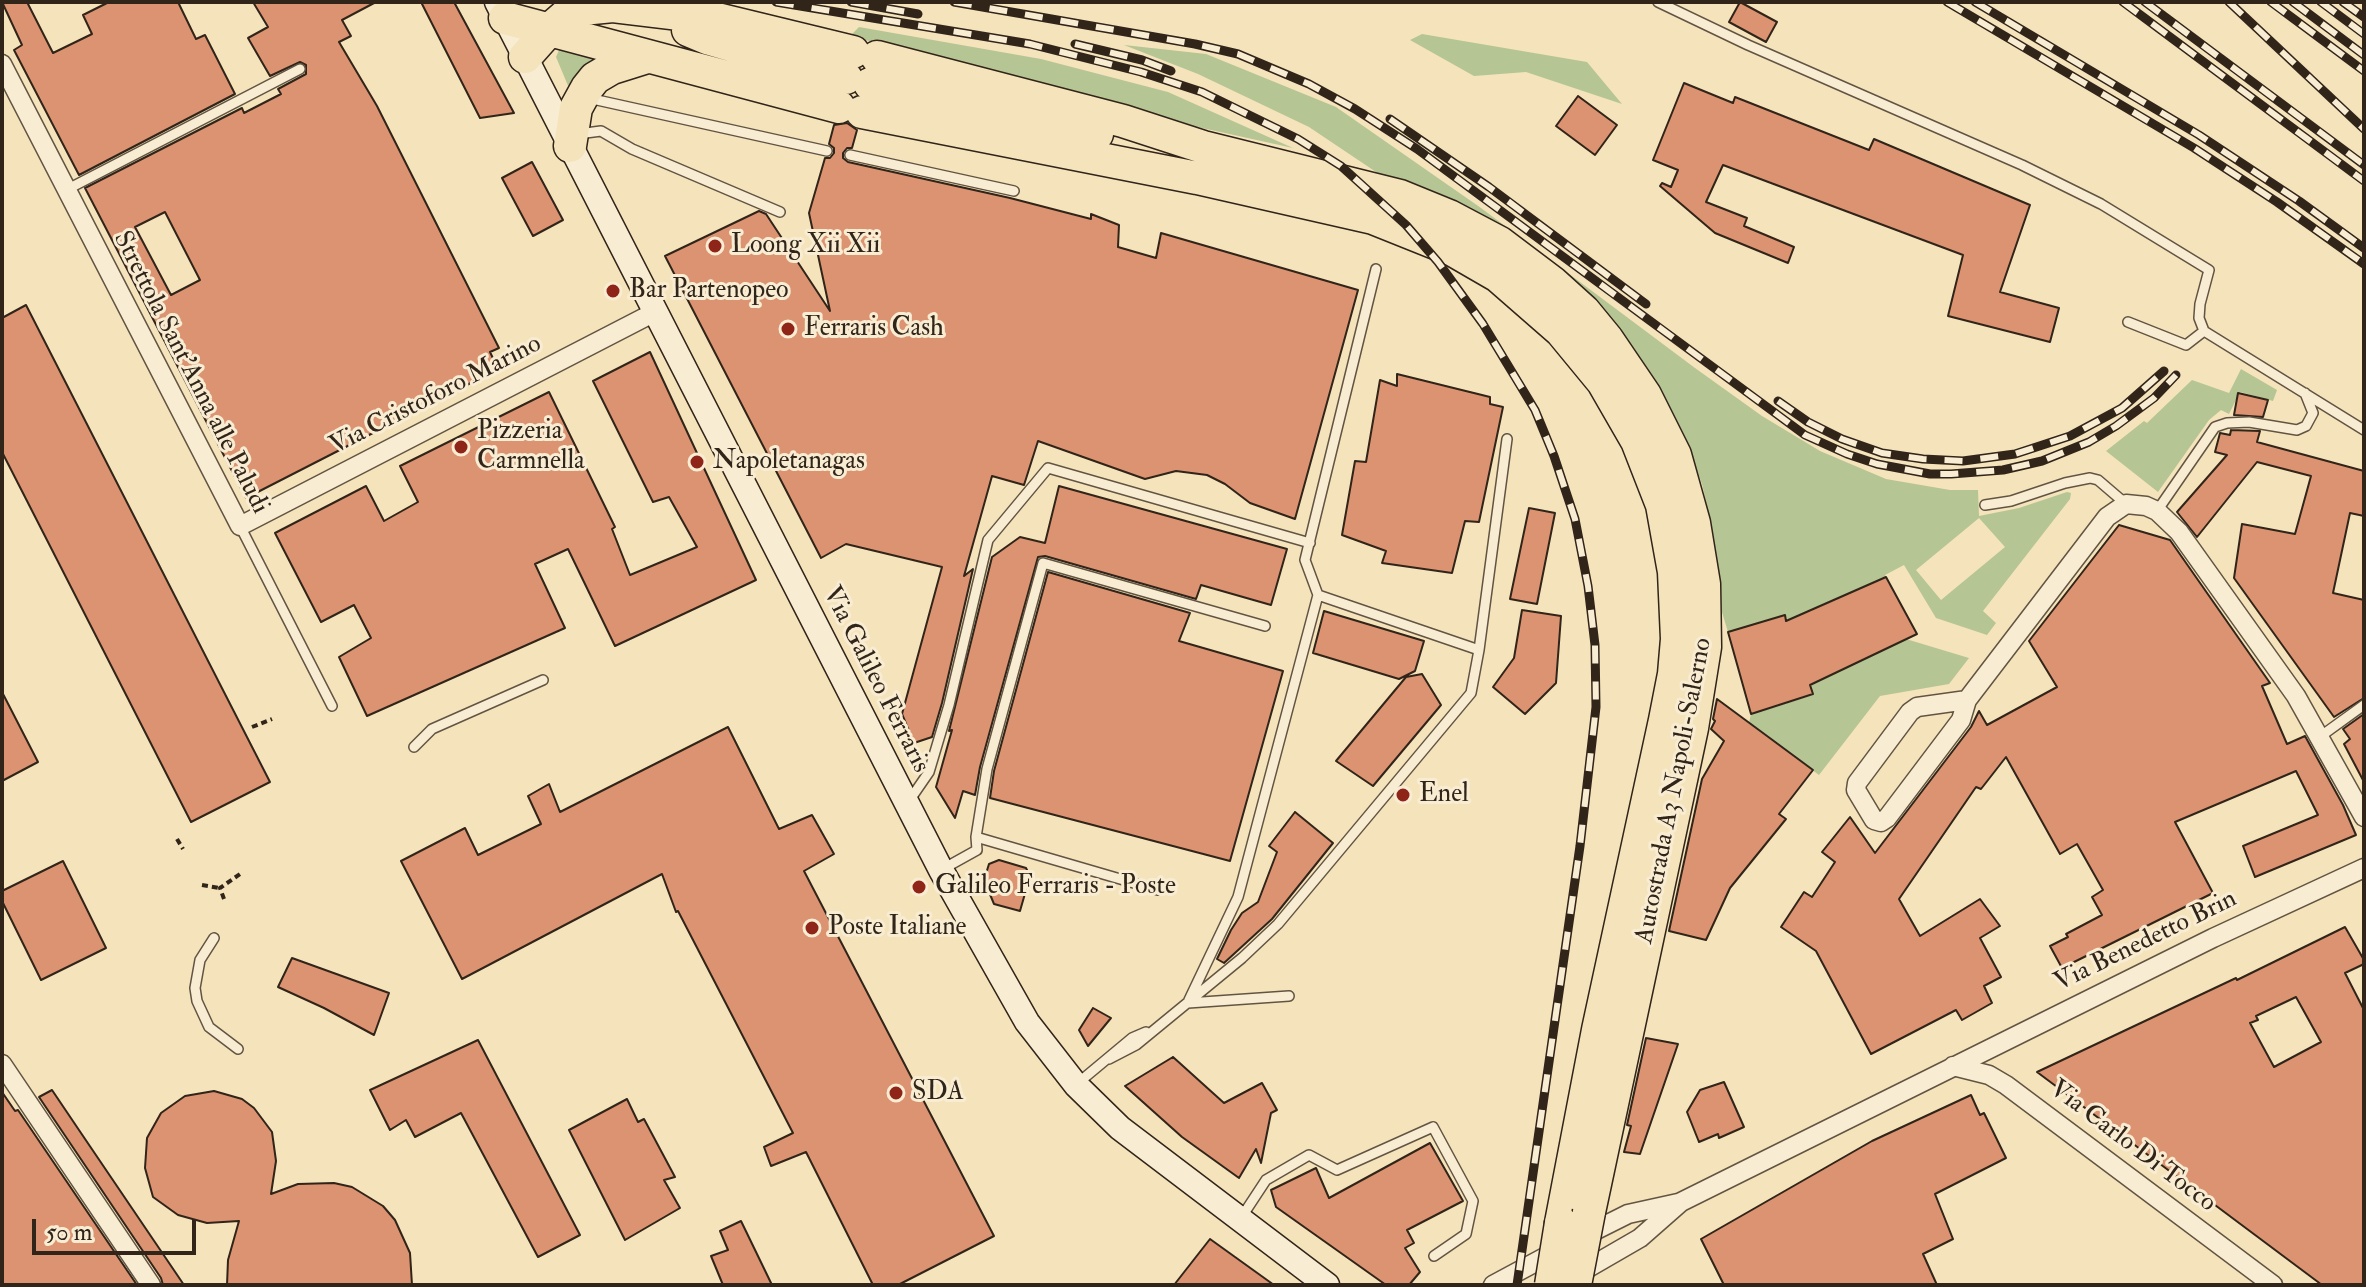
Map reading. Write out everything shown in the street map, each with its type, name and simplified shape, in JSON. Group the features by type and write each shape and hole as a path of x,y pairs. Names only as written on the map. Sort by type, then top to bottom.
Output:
{"highway":[{"path":"525,57 572,10 625,4 707,38 858,82 1200,163"},
{"path":"501,10 549,30 647,57 858,82 1123,121 1200,163"},
{"path":"570,140 580,96 603,73 647,57"},
{"name":"Autostrada A3 Napoli-Salerno","path":"1200,163 1373,218 1453,250 1498,276 1539,309 1583,355 1622,412 1650,469 1662,505 1674,572 1677,607 1674,674 1598,1030 1575,1218 1575,1285"},
{"name":"Autostrada A3 Napoli-Salerno","path":"1554,1285 1575,1218"}],"main road":[{"name":"Via Galileo Ferraris","path":"501,10 941,870 1005,987 1040,1040 1076,1085 1147,1151 1327,1285"}],"street":[{"name":"Strettola Sant'Anna alle Paludi","path":"2,64 240,526"},
{"name":"Via Cristoforo Marino","path":"240,526 655,312"},
{"path":"1967,700 1917,707 1905,719 1857,783 1856,790 1874,820 1881,822 1887,818 1961,720 1967,700 2107,517 2126,504 2146,506 2157,511 2188,545 2296,696 2364,817"},
{"name":"Via Benedetto Brin","path":"1681,1202 2226,932 2364,868"},
{"path":"2,1064 151,1285"},
{"name":"Via Carlo Di Tocco","path":"1953,1066 1979,1072 2006,1085 2273,1285"},
{"path":"1493,1285 1628,1214 1681,1202"},
{"path":"1554,1285 1640,1238 1681,1202"}],"lane":[{"path":"1658,2 2101,204 2209,270 2200,304 2199,318 2204,331 2364,430"},
{"path":"66,190 300,69"},
{"path":"580,96 827,151"},
{"path":"570,140 601,131 632,149 780,212"},
{"path":"850,155 1014,191"},
{"path":"1188,1003 1238,897 1318,595 1305,560 1376,269"},
{"path":"2128,322 2186,345 2204,331"},
{"path":"2157,511 2215,427 2249,422 2287,430 2306,426 2313,413 2308,396 2303,391"},
{"path":"1076,1085 1109,1059 1136,1045 1278,924 1471,693 1507,439"},
{"path":"907,804 929,772 949,705 988,540 1048,468 1310,543"},
{"path":"1985,505 2026,497 2090,478 2098,480 2126,504"},
{"name":"Strettola Sant'Anna alle Paludi","path":"240,526 332,706"},
{"path":"941,870 977,850 976,837 987,769 1043,563 1265,626"},
{"path":"1318,595 1479,650"},
{"path":"414,747 432,729 543,680"},
{"path":"2321,736 2364,705"},
{"path":"976,837 1158,890"},
{"path":"214,938 200,960 195,988 197,1001 209,1027 238,1049"},
{"path":"1188,1003 1289,996"},
{"path":"1239,1220 1266,1180 1309,1155 1337,1170 1433,1127 1473,1201 1466,1234 1434,1256"}],"path":[{"path":"252,727 272,719"},
{"path":"177,839 183,849"},
{"path":"202,885 220,888 240,874"},
{"path":"220,888 224,899"}],"green space":[{"path":"859,27 1041,59 1168,92 1293,148 1184,124 850,36"},
{"path":"1422,34 1587,62 1622,104 1526,72 1474,76 1410,40"},
{"path":"1124,45 1206,54 1336,107 1481,208 1762,416 1820,451 1886,479 1950,490 1978,490 1979,516 2019,508 2067,492 2071,493 2070,499 1983,611 1996,623 1987,635 1936,618 1904,565 1886,577 1786,621 1784,615 1728,632 1718,599 1710,520 1702,484 1689,449 1385,178 1309,127 1198,74","holes":["1979,518 2005,547 1941,600 1916,570"]},
{"path":"560,48 596,57 569,88 556,57"},
{"path":"2241,369 2277,390 2273,401 2240,392 2229,414 2221,410 2209,420 2158,492 2106,451 2144,421 2147,423 2192,380 2229,393"},
{"path":"1906,639 1969,658 1949,684 1880,696 1819,775 1749,723 1751,714 1813,695 1810,685"}],"building":[{"path":"2,2 27,2 53,53 92,34 83,15 109,2 178,2 196,39 205,35 235,94 79,175 14,50 22,45"},
{"path":"253,2 376,2 342,20 351,36 339,42 377,106 499,348 490,352 498,369 246,498 85,188 242,108 244,113 281,94 278,89 306,74 306,65 300,62 270,76 248,38 268,27","holes":["165,212 200,280 171,295 135,227"]},
{"path":"421,2 454,2 514,113 480,118"},
{"path":"1740,2 1777,22 1766,42 1729,22"},
{"path":"1684,83 1733,103 1735,97 1869,150 1874,139 2030,205 2000,292 2059,308 2050,342 1948,316 1963,255 1723,165 1706,202 1747,218 1744,226 1794,247 1788,263 1715,233 1660,186 1662,183 1671,187 1678,170 1653,160"},
{"path":"1578,96 1617,125 1595,155 1556,126"},
{"path":"847,123 857,130 852,148 847,148 843,153 843,158 848,162 1091,219 1091,214 1119,225 1118,247 1156,258 1161,233 1358,290 1295,519 1250,503 1207,475 1176,471 1145,479 1038,441 1024,485 992,476 964,576 973,569 942,703 932,737 914,743 902,714 942,567 846,544 821,558 665,256 759,211 766,214 830,311 809,213 825,158 830,158 834,153 834,148 829,144 834,125"},
{"path":"532,162 563,220 533,236 502,178"},
{"path":"26,305 270,782 191,822 2,452 2,318"},
{"path":"650,352 756,580 615,646 568,549 535,564 565,628 367,716 339,657 371,638 354,605 321,622 275,533 366,486 384,521 418,502 400,466 549,392 615,527 612,529 630,575 697,547 669,497 653,502 593,381"},
{"path":"1397,374 1490,397 1490,404 1503,407 1479,522 1465,521 1452,573 1382,563 1386,551 1342,535 1355,461 1366,462 1380,380 1397,386"},
{"path":"2238,393 2268,400 2263,417 2234,415"},
{"path":"2231,430 2260,431 2257,442 2364,471 2364,516 2350,513 2333,593 2364,600 2364,698 2334,717 2234,578 2242,524 2295,534 2311,476 2257,462 2197,537 2177,512 2227,455 2215,452 2220,433 2230,435"},
{"path":"1059,486 1287,549 1271,605 1201,585 1196,599 1045,556 1038,557 975,795 963,791 955,818 936,787 992,557 1020,537 1045,543"},
{"path":"1529,508 1555,513 1537,604 1510,599"},
{"path":"2119,525 2170,540 2270,683 2262,686 2287,744 2305,736 2356,835 2255,877 2243,846 2318,815 2296,771 2175,822 2213,893 2062,968 2050,946 2102,915 2092,897 2103,890 2077,844 2060,854 2006,757 1981,789 1976,787 1899,899 1920,936 1980,899 2000,926 1980,938 2001,977 1984,986 1992,1003 1962,1020 1956,1010 1871,1054 1816,951 1781,927 1804,892 1812,897 1835,862 1822,852 1850,817 1875,853 1971,727 1979,711 1987,725 2057,687 2029,641"},
{"path":"1048,572 1190,613 1179,641 1283,671 1230,861 990,798 994,771"},
{"path":"1886,577 1917,634 1810,685 1813,694 1751,714 1728,632 1785,615 1786,621"},
{"path":"1522,610 1561,616 1556,683 1525,714 1493,687 1514,658"},
{"path":"1324,611 1424,641 1415,671 1399,679 1313,653"},
{"path":"1422,674 1441,705 1373,786 1336,761 1406,677"},
{"path":"2,692 38,762 2,781"},
{"path":"1717,699 1813,770 1779,814 1786,819 1730,888 1706,940 1669,931 1702,779 1724,741 1711,729"},
{"path":"2364,714 2364,782 2344,744 2350,739 2343,729"},
{"path":"728,727 779,829 812,815 834,854 804,871 994,1236 898,1285 873,1285 806,1152 771,1166 764,1147 793,1133 676,912 662,874 462,979 401,861 465,828 478,855 541,824 528,796 549,784 560,812"},
{"path":"1295,812 1333,843 1272,919 1224,963 1217,959 1231,930 1242,913 1258,902 1277,852 1269,846"},
{"path":"999,860 1026,868 1030,876 1020,911 994,904 984,880 989,864"},
{"path":"63,861 106,948 41,980 2,901 2,891"},
{"path":"2345,927 2364,960 2364,964 2345,973 2364,1010 2364,1285 2322,1285 2037,1072","holes":["2296,997 2321,1042 2274,1067 2250,1023 2258,1020 2256,1016"]},
{"path":"292,958 389,993 374,1035 278,987"},
{"path":"1093,1008 1111,1018 1088,1046 1079,1030"},
{"path":"1646,1038 1678,1044 1640,1154 1624,1152"},
{"path":"478,1040 580,1235 538,1257 461,1113 415,1137 406,1120 390,1130 370,1090"},
{"path":"1173,1057 1224,1103 1262,1083 1277,1110 1271,1113 1261,1163 1256,1149 1239,1178 1182,1137 1125,1086"},
{"path":"1724,1082 1744,1127 1719,1138 1718,1134 1699,1142 1687,1112 1700,1090"},
{"path":"52,1090 184,1285 163,1285 39,1097"},
{"path":"214,1091 242,1099 254,1108 272,1132 276,1161 271,1194 298,1184 334,1183 352,1187 383,1206 395,1220 410,1253 412,1285 227,1285 228,1260 239,1221 207,1223 178,1215 153,1197 145,1168 147,1138 161,1113 185,1096"},
{"path":"2,1092 15,1111 18,1110 137,1285 2,1285"},
{"path":"1971,1095 1980,1115 1984,1113 2006,1158 1935,1194 1953,1239 1923,1254 1937,1285 1724,1285 1701,1239 1872,1141"},
{"path":"627,1099 638,1122 644,1119 675,1177 664,1180 680,1208 625,1240 569,1130"},
{"path":"1430,1143 1463,1201 1407,1230 1414,1243 1405,1248 1420,1272 1409,1285 1386,1285 1276,1207 1271,1190 1316,1168 1329,1198"},
{"path":"741,1221 772,1285 723,1285 711,1256 728,1250 720,1231"},
{"path":"1210,1239 1274,1285 1174,1285"}],"railway":[{"path":"776,2 1030,44 1141,72 1202,92 1298,139 1341,166 1406,225 1438,262 1483,324 1535,410 1575,519 1595,645 1596,707 1580,846 1517,1285"},
{"path":"851,2 918,14"},
{"path":"954,2 1195,44 1238,54 1309,84 1417,149 1805,435 1877,464 1930,474 1951,474 2003,470 2042,461 2089,442 2116,426 2154,398 2176,375"},
{"path":"1947,2 2194,148 2364,264"},
{"path":"1975,2 2199,135 2364,248"},
{"path":"2123,2 2364,181"},
{"path":"2145,2 2364,165"},
{"path":"2229,2 2364,129"},
{"path":"2271,2 2364,71"},
{"path":"2293,2 2364,55"},
{"path":"2321,2 2364,34"},
{"path":"2343,2 2364,17"},
{"path":"1075,44 1142,60 1171,71"},
{"path":"1390,119 1489,187 1646,304"},
{"path":"1778,401 1808,422 1842,439 1882,453 1963,461 2015,454 2070,436 2122,408 2164,371"}],"place":[{"name":"Loong Xii Xii","path":"715,246"},
{"name":"Bar Partenopeo","path":"613,291"},
{"name":"Ferraris Cash","path":"788,329"},
{"name":"Pizzeria Carmnella","path":"461,447"},
{"name":"Napoletanagas","path":"697,462"},
{"name":"Enel","path":"1403,795"},
{"name":"Galileo Ferraris - Poste","path":"919,887"},
{"name":"Poste Italiane","path":"812,928"},
{"name":"SDA","path":"896,1093"}]}
